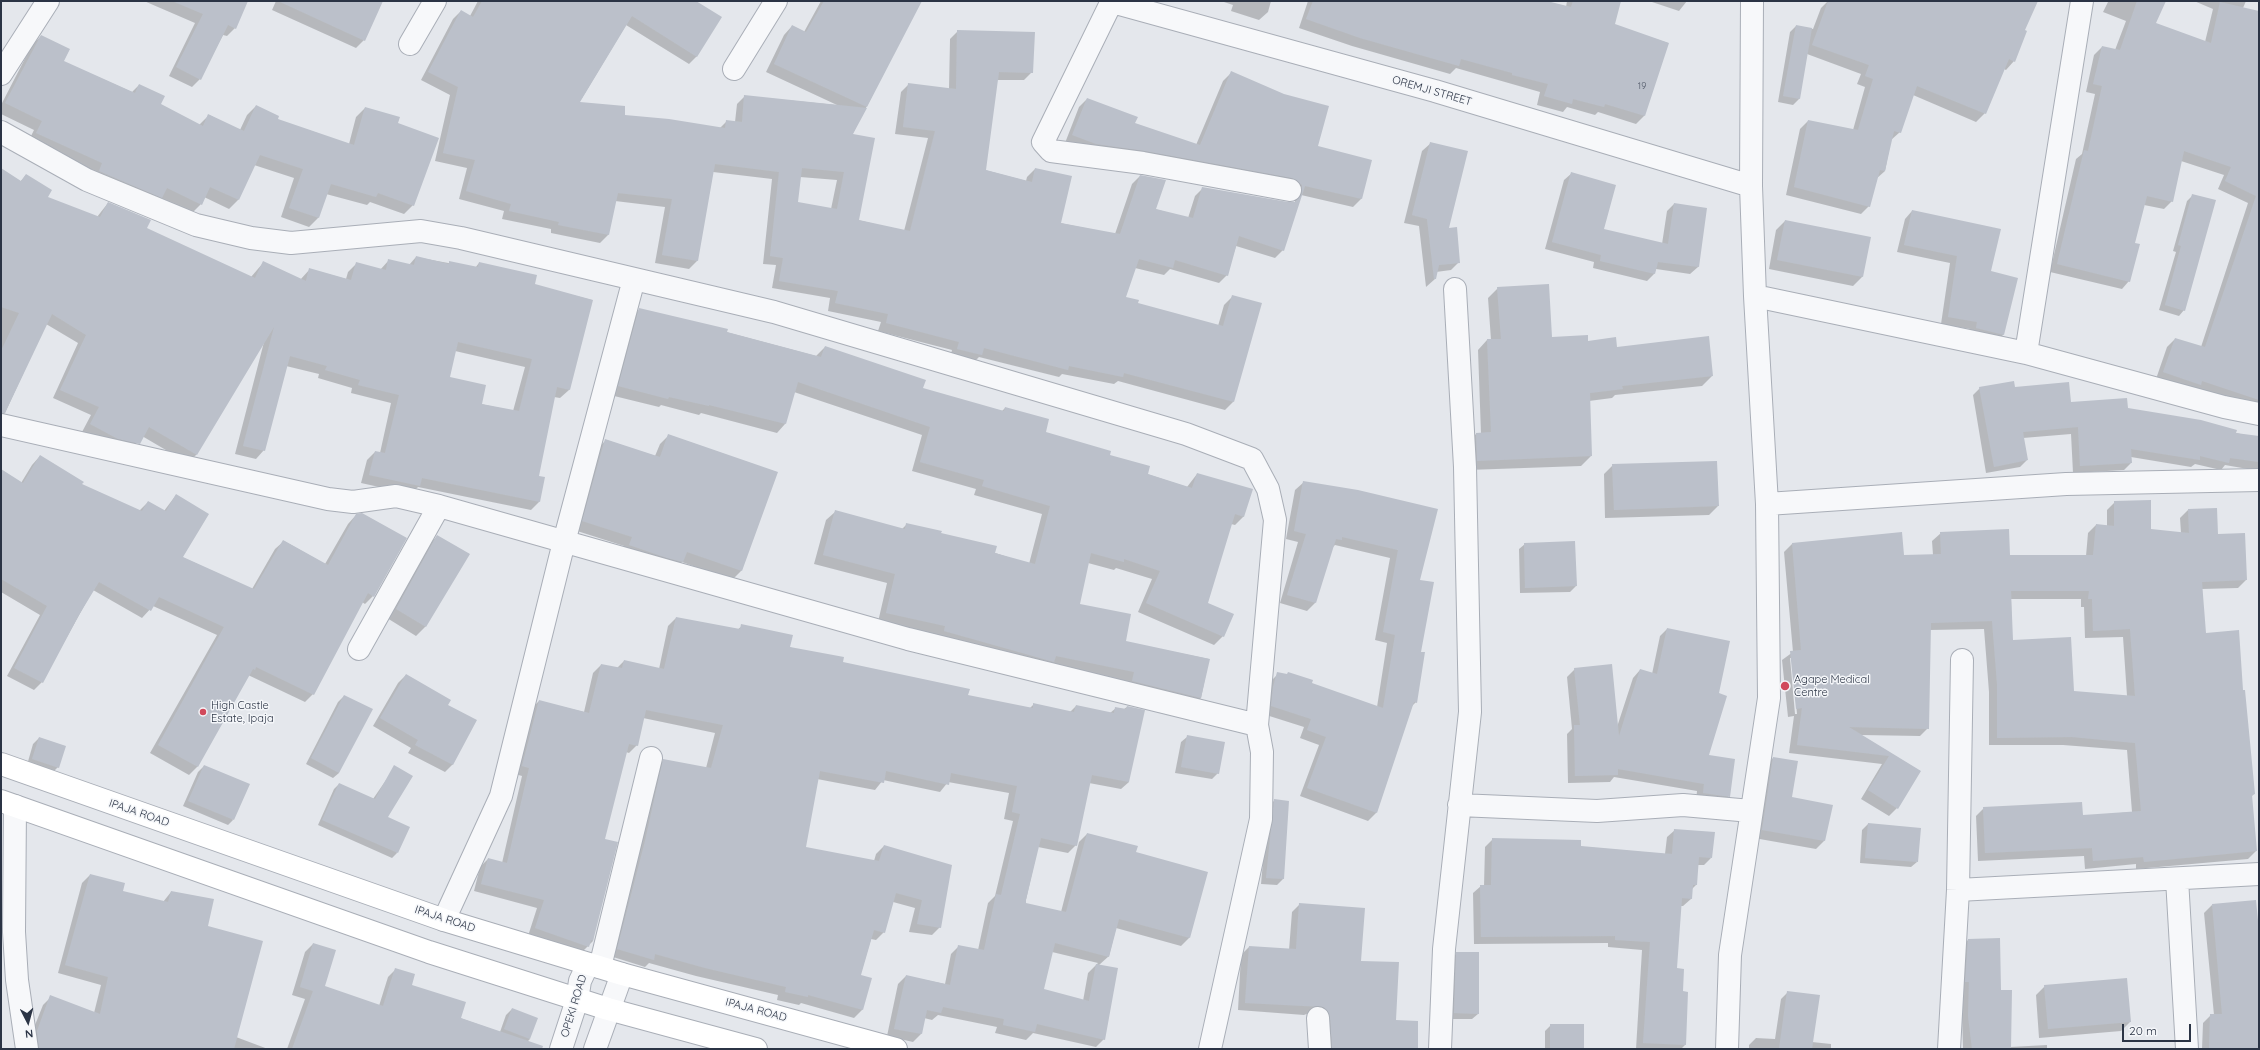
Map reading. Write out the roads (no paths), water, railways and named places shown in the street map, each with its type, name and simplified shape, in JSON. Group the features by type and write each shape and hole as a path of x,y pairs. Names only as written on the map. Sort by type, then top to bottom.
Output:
{"main road":[{"name":"IPAJA ROAD","path":"1,764 444,920 622,974 896,1049"},
{"path":"8,804 421,949 577,1000 756,1049"}],"street":[{"path":"1,74 48,1"},
{"path":"410,44 435,1"},
{"path":"734,69 776,1"},
{"path":"1727,1049 1730,954 1769,698 1767,504 1754,296 1751,186 1752,1"},
{"path":"2026,353 2082,1"},
{"path":"1112,2 1043,142 1051,151 1143,163 1290,190"},
{"name":"OREMJI STREET","path":"1112,2 1435,91 1751,186"},
{"path":"1,132 87,180 202,227 250,238 291,243 421,231 461,238 782,314 1186,434 1252,459 1268,489 1275,520 1257,725 1262,752 1260,819 1210,1049"},
{"path":"444,920 501,796 564,542 634,279"},
{"path":"1440,1049 1444,949 1470,712 1465,467 1455,289"},
{"path":"1754,296 2026,353 2224,407 2259,414"},
{"path":"1,425 328,499 353,502 396,496 439,506 908,639 1257,725"},
{"path":"1767,504 2066,484 2259,480"},
{"path":"359,649 439,506"},
{"path":"1949,1049 1958,890 1962,660"},
{"name":"OPEKI ROAD","path":"561,1049 577,1000 580,981 594,966 651,758"},
{"path":"8,804 17,980 27,1049"},
{"path":"1459,805 1597,811 1683,805 1751,811"},
{"path":"1958,890 2259,874"},
{"path":"2177,879 2187,1049"},
{"path":"595,1049 608,1009 622,974"},
{"path":"1318,1018 1320,1049"}],"place":[{"name":"Agape Medical Centre","path":"1785,686"},
{"name":"High Castle Estate, Ipaja","path":"203,712"}]}
